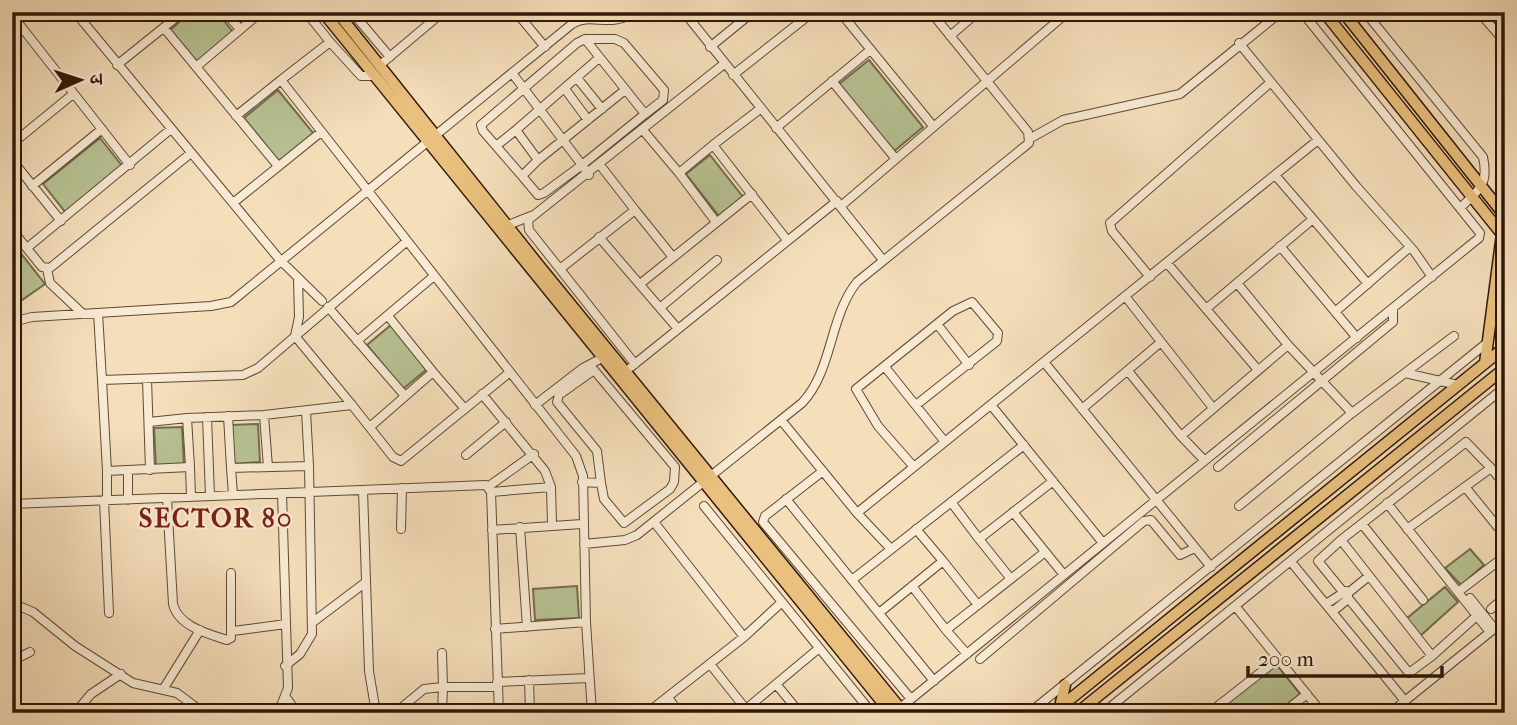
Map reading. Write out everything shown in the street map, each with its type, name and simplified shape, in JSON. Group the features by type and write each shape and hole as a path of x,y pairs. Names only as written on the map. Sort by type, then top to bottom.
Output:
{"main road":[{"path":"323,12 377,70 602,358 706,477 781,553 879,681 898,711"},
{"path":"337,12 377,70"},
{"path":"1324,12 1503,236 1485,363"},
{"path":"1343,12 1505,216"},
{"path":"1375,77 1386,67"},
{"path":"431,137 630,367 741,527 863,677 898,711"},
{"path":"1057,710 1505,347"},
{"path":"1077,713 1505,369"},
{"path":"879,681 889,674"},
{"path":"1057,710 1065,685"}],"street":[{"path":"75,12 280,260 325,304 405,396"},
{"path":"83,22 96,12"},
{"path":"117,65 183,12"},
{"path":"225,12 239,28"},
{"path":"196,67 261,12"},
{"path":"306,12 361,76 377,70 439,13"},
{"path":"352,12 390,57"},
{"path":"516,12 545,47"},
{"path":"12,322 32,317 223,304 237,298 280,260 578,20 616,21 634,12"},
{"path":"684,12 883,260"},
{"path":"710,47 753,12"},
{"path":"733,75 813,12"},
{"path":"840,12 869,51 933,126"},
{"path":"931,12 988,79 1031,138"},
{"path":"950,36 978,12"},
{"path":"531,216 527,225 529,230 630,367 787,240 839,204 1068,12"},
{"path":"584,544 625,540 654,522 706,477 802,403 814,387 851,289 883,260 1026,148 1031,138 1063,120 1180,94 1281,12"},
{"path":"898,711 1479,238 1480,233 1303,12"},
{"path":"1365,12 1483,157 1486,170 1482,188 1460,208"},
{"path":"1479,12 1505,42"},
{"path":"12,15 130,165"},
{"path":"164,27 278,166"},
{"path":"615,39 624,43 664,90 663,100 541,195 496,146 481,125 523,87 585,40 615,39"},
{"path":"585,40 645,114"},
{"path":"236,117 330,42"},
{"path":"1239,44 1410,247 1432,277"},
{"path":"776,128 869,51"},
{"path":"1386,67 1400,57"},
{"path":"496,146 599,58"},
{"path":"508,225 531,216 589,174 724,64"},
{"path":"512,73 589,174"},
{"path":"577,78 602,109"},
{"path":"281,80 576,456 582,482 592,713"},
{"path":"832,80 895,158"},
{"path":"1150,277 1112,231 1110,223 1271,82"},
{"path":"565,89 588,120"},
{"path":"522,176 625,90"},
{"path":"12,144 74,93"},
{"path":"679,173 760,109"},
{"path":"1396,130 1410,121"},
{"path":"32,186 102,129"},
{"path":"27,248 172,129"},
{"path":"642,129 716,222"},
{"path":"516,130 538,160"},
{"path":"233,203 321,132"},
{"path":"857,513 1318,140"},
{"path":"713,145 787,240"},
{"path":"47,269 191,153"},
{"path":"12,160 61,221"},
{"path":"600,165 672,256"},
{"path":"1275,175 1368,284"},
{"path":"640,284 752,194"},
{"path":"560,270 635,210"},
{"path":"1206,309 1313,219"},
{"path":"12,230 47,269 50,283 83,314"},
{"path":"599,237 678,329"},
{"path":"102,380 250,373 295,336 325,304 406,242"},
{"path":"1280,246 1357,338"},
{"path":"1335,312 1410,247"},
{"path":"661,307 716,260"},
{"path":"1167,263 1258,370"},
{"path":"357,341 434,276"},
{"path":"295,336 299,317 298,279"},
{"path":"1237,283 1288,345 1352,413"},
{"path":"1125,296 1213,408"},
{"path":"914,467 878,426 856,390 937,324 967,302 972,302 998,333 998,341 916,405"},
{"path":"1218,467 1393,322 1392,309"},
{"path":"97,313 107,471 109,613"},
{"path":"388,316 465,409"},
{"path":"937,324 968,365"},
{"path":"1238,506 1352,413 1454,335"},
{"path":"295,336 371,426 393,457 401,461 510,372"},
{"path":"1082,409 1161,342"},
{"path":"1029,713 1488,342"},
{"path":"1181,436 1288,345"},
{"path":"535,405 583,368 602,358"},
{"path":"1044,362 1211,567"},
{"path":"886,367 945,442"},
{"path":"591,370 598,371 675,467 676,475 670,489 628,523 621,522 609,507 601,483 597,451 557,402 559,395 591,370"},
{"path":"1128,371 1204,460"},
{"path":"371,426 433,372"},
{"path":"1405,373 1458,385"},
{"path":"147,379 150,470"},
{"path":"1103,713 1292,563 1505,387"},
{"path":"482,394 534,454 551,487 552,524"},
{"path":"149,422 264,415 352,405"},
{"path":"991,405 1102,543"},
{"path":"285,666 306,645 313,622 311,492 306,411"},
{"path":"264,415 268,467"},
{"path":"228,416 233,495"},
{"path":"207,417 210,496"},
{"path":"187,418 191,497"},
{"path":"781,419 857,513 891,549"},
{"path":"466,455 506,422"},
{"path":"1479,614 1410,674 1318,560 1466,442 1505,485"},
{"path":"852,580 1024,445"},
{"path":"490,489 534,454"},
{"path":"231,468 309,466"},
{"path":"107,471 190,467"},
{"path":"1409,527 1491,468"},
{"path":"128,471 128,499"},
{"path":"823,471 765,516 763,522 781,553 911,699"},
{"path":"979,539 1053,481"},
{"path":"582,482 601,483"},
{"path":"12,504 402,488 551,487"},
{"path":"401,529 402,488"},
{"path":"1466,488 1505,536"},
{"path":"490,489 499,713"},
{"path":"363,490 370,680 376,713"},
{"path":"278,713 286,697 282,493"},
{"path":"167,498 175,611 200,630 227,640 233,631 231,573"},
{"path":"786,499 934,681"},
{"path":"951,502 1011,579"},
{"path":"1389,502 1492,629"},
{"path":"704,506 872,713"},
{"path":"1013,512 1064,575"},
{"path":"980,659 1143,521 1152,520 1180,555 1195,548"},
{"path":"654,522 744,637"},
{"path":"492,530 582,524"},
{"path":"1362,524 1423,600"},
{"path":"520,527 527,627"},
{"path":"729,538 741,527"},
{"path":"916,530 978,605"},
{"path":"1341,540 1432,656"},
{"path":"946,630 1045,552"},
{"path":"1460,590 1505,556"},
{"path":"879,613 943,561"},
{"path":"1292,563 1405,701"},
{"path":"1326,604 1346,594 1369,576"},
{"path":"313,622 366,582"},
{"path":"912,586 967,654"},
{"path":"1332,612 1346,594"},
{"path":"1491,609 1505,597"},
{"path":"647,713 744,637 782,602"},
{"path":"12,603 33,612 75,646 141,686 177,692 197,711"},
{"path":"1236,607 1322,713"},
{"path":"1390,713 1505,620"},
{"path":"495,629 586,622"},
{"path":"233,631 286,624"},
{"path":"164,688 200,630"},
{"path":"989,636 997,644"},
{"path":"710,664 747,711 818,649"},
{"path":"12,662 30,652"},
{"path":"442,653 442,713"},
{"path":"1209,713 1278,659"},
{"path":"75,713 91,694 121,674"},
{"path":"850,688 863,677"},
{"path":"396,713 424,689 589,678"},
{"path":"529,680 530,713"},
{"path":"776,684 800,713"},
{"path":"1283,713 1307,694"},
{"path":"286,697 297,713"},
{"path":"668,697 678,713"},
{"path":"1493,713 1505,703"}],"green space":[{"path":"191,12 217,12 233,32 197,62 170,30"},
{"path":"869,60 923,127 893,152 839,84"},
{"path":"278,90 314,134 279,162 244,118"},
{"path":"100,138 123,167 66,213 43,184"},
{"path":"710,155 743,197 719,216 686,174"},
{"path":"12,242 45,284 12,307"},
{"path":"391,325 427,369 403,389 367,345"},
{"path":"258,424 260,462 233,464 231,425"},
{"path":"182,427 184,465 156,467 154,428"},
{"path":"1470,549 1484,565 1461,585 1445,568"},
{"path":"577,586 579,618 535,620 533,589"},
{"path":"1445,587 1458,602 1419,637 1406,619"},
{"path":"1276,664 1300,694 1276,713 1215,713"}],"district":[{"name":"SECTOR 80","path":"216,518"}]}
